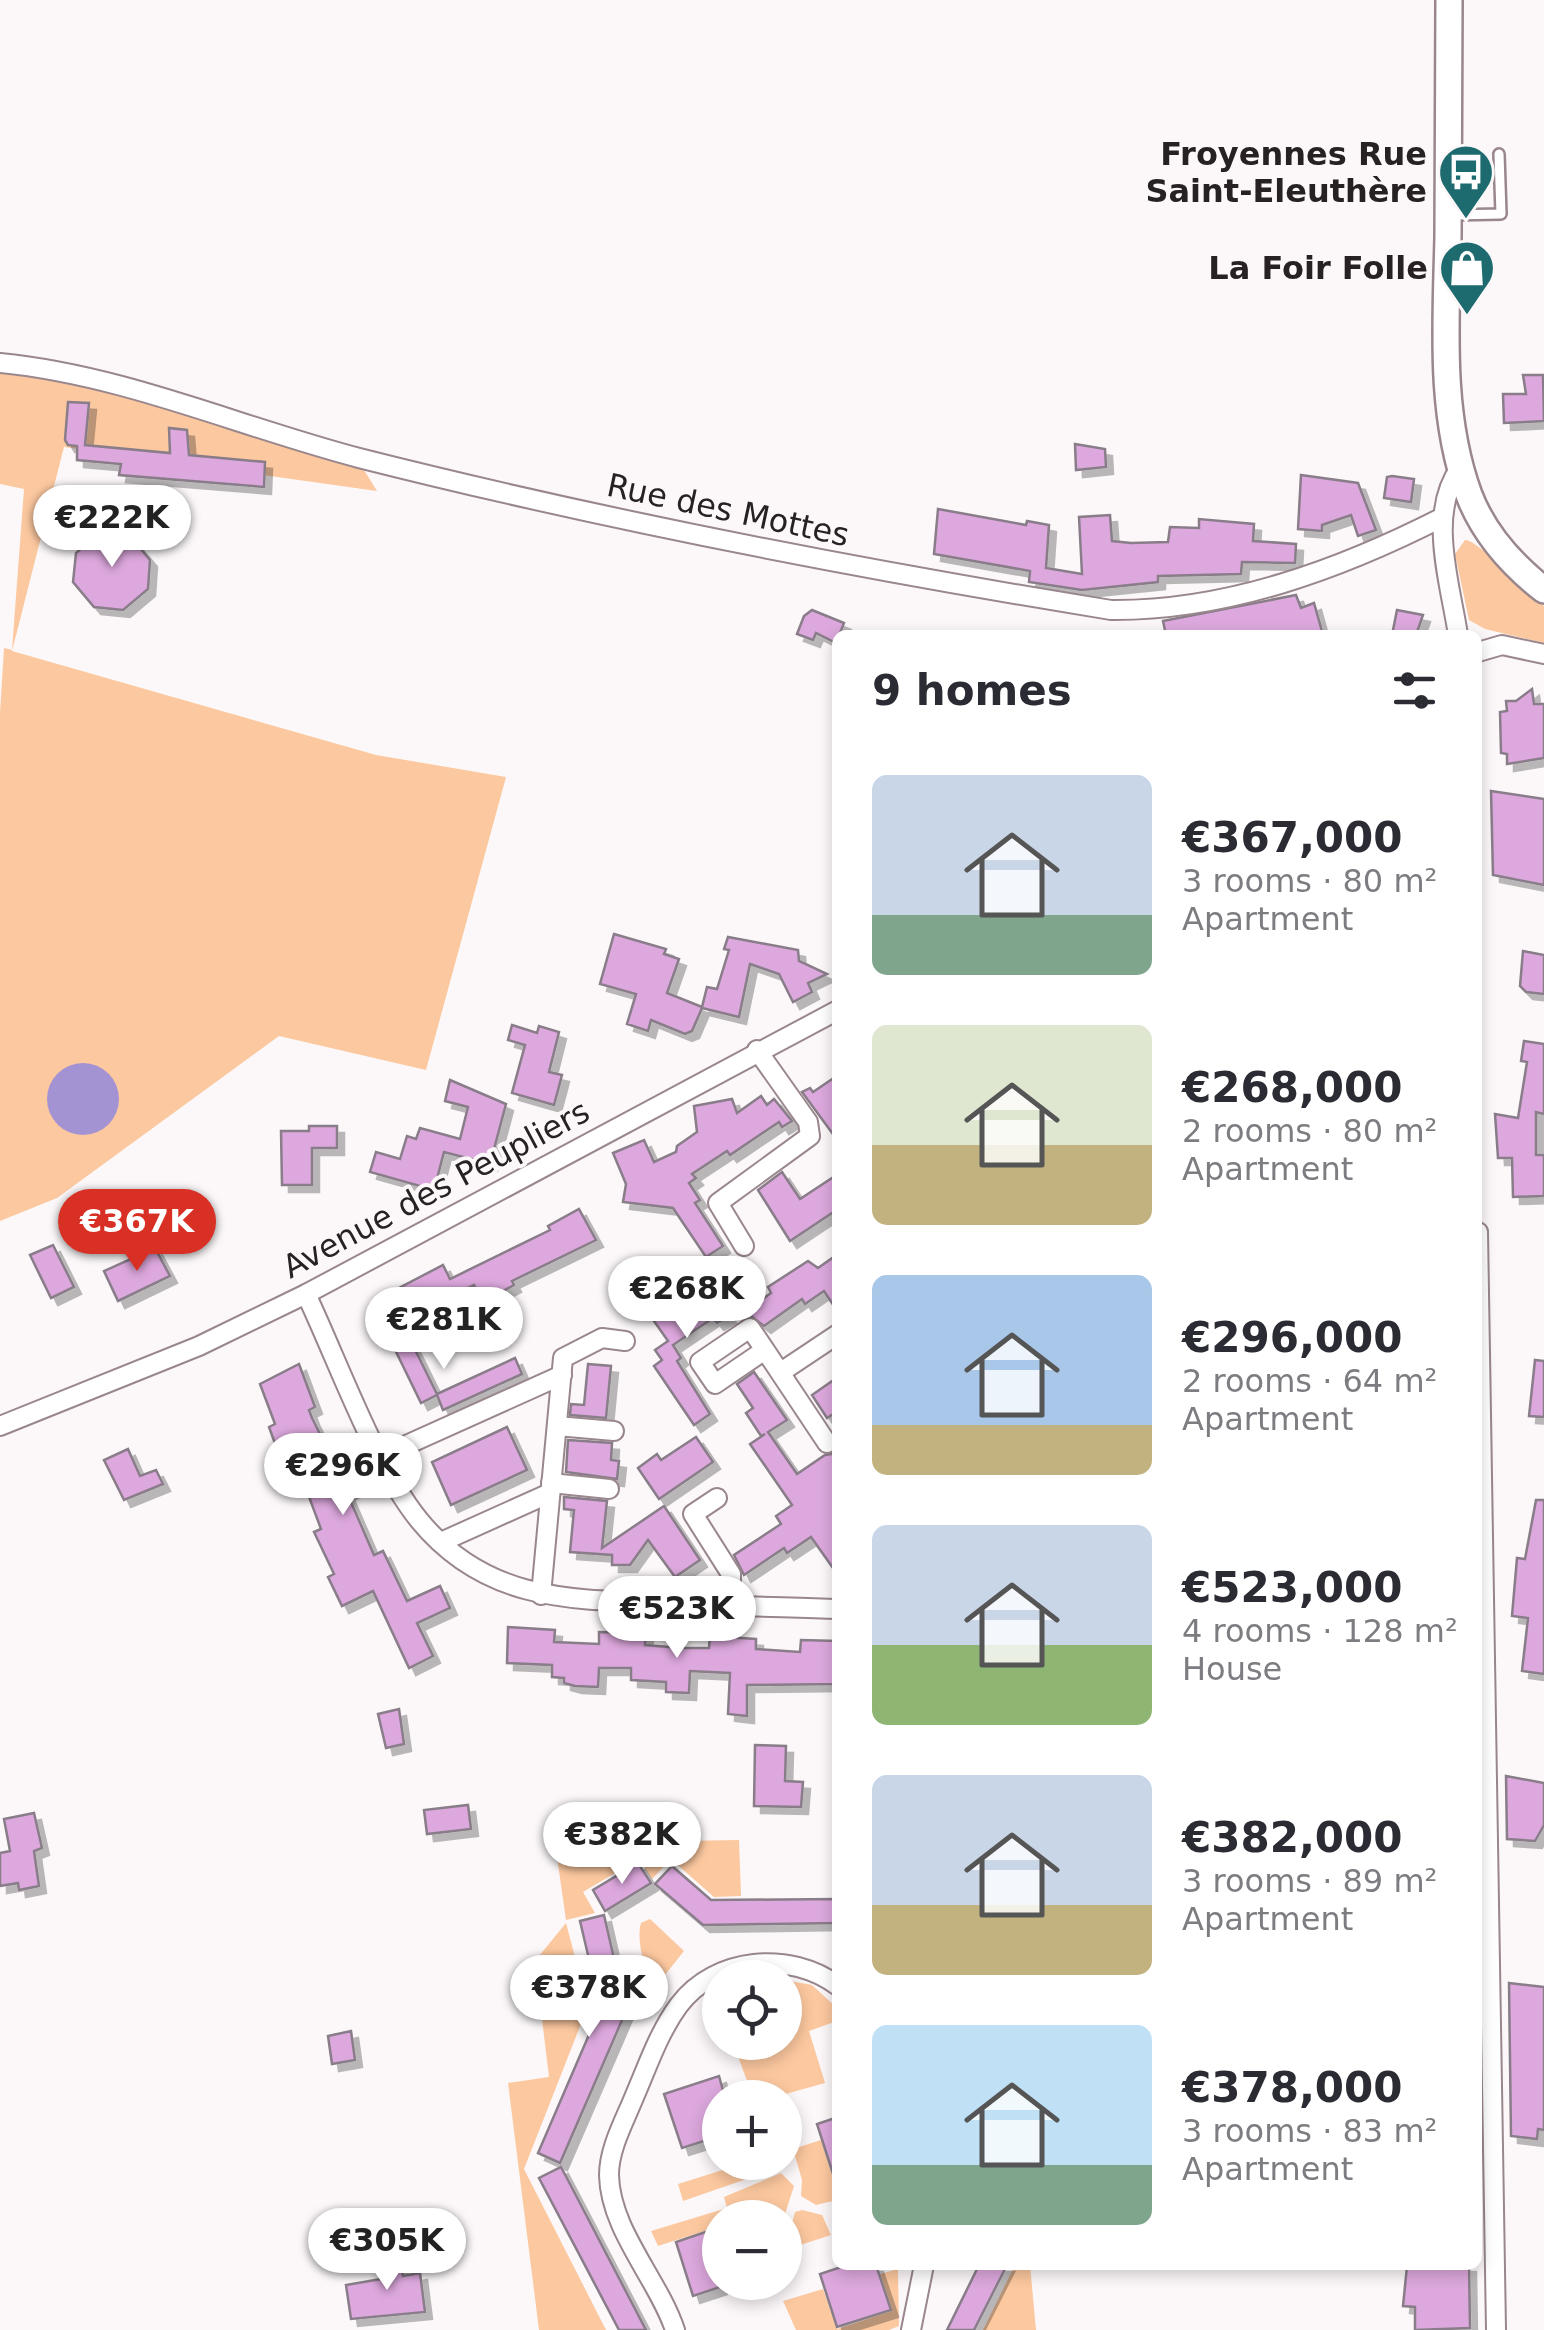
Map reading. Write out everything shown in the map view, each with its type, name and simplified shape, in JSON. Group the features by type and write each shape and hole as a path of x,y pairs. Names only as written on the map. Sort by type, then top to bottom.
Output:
{"main road":[{"path":"1449,0 1448,392 1460,468 1470,498 1498,548 1544,590"}],"street":[{"name":"Rue des Mottes","path":"0,364 119,385 394,466 738,545 1111,610 1157,610 1319,575 1443,517"},
{"path":"1457,630 1443,517 1445,488 1460,468"},
{"path":"1482,651 1502,645 1544,654"},
{"name":"Avenue des Peupliers","path":"0,1426 199,1346 306,1294 832,1013"},
{"path":"744,1246 718,1203 810,1136 808,1122 757,1050"},
{"path":"306,1294 399,1491 441,1542 478,1572 541,1595 832,1608"},
{"path":"541,1595 563,1358 602,1338 625,1341"},
{"path":"781,1372 832,1338"},
{"path":"765,1350 832,1439 808,1454"},
{"path":"382,1456 562,1375"},
{"path":"557,1426 614,1432"},
{"path":"441,1542 551,1488 610,1489"},
{"path":"717,1498 692,1514 731,1574 731,1606"},
{"path":"1482,1743 1496,2330"},
{"path":"675,2330 620,2218 609,2181 616,2143 659,2039 690,1993 733,1968 783,1964 815,1972 832,1982"},
{"path":"911,2330 923,2270"}],"lane":[{"path":"1448,216 1501,214 1500,154"}],"shaded area":[{"path":"0,365 83,378 356,457 377,491 64,447 12,651 376,755 506,777 426,1070 279,1036 57,1198 0,1221 0,713 4,648 12,650 24,489 0,484"},
{"path":"1465,540 1492,557 1544,606 1544,643 1485,629 1469,620 1455,554"},
{"path":"83,1063 108,1074 119,1099 108,1124 83,1135 58,1124 47,1099 58,1074"},
{"path":"739,1840 741,1896 714,1897 671,1859 652,1879 639,1859 583,1892 595,1913 566,1920 555,1843"},
{"path":"650,1919 684,1951 657,1985 648,1974 640,1947 641,1923"},
{"path":"566,1923 588,2006 524,2169 606,2330 539,2330 508,2083 549,2077 535,1961"},
{"path":"802,1983 812,1985 832,2003 832,2023 809,2031 825,2083 802,2089 802,2080 747,2080 739,2060 802,2060"},
{"path":"821,2140 832,2175 832,2201 816,2205 801,2196 802,2146"},
{"path":"702,2176 702,2180 744,2180 683,2201 678,2184"},
{"path":"764,2180 788,2180 794,2186 789,2200 724,2197"},
{"path":"802,2210 822,2215 831,2235 802,2244"},
{"path":"702,2216 702,2232 658,2246 651,2231"},
{"path":"898,2270 899,2326 889,2330 796,2330 783,2301 802,2300 802,2295 823,2289 837,2329 891,2311 880,2274"},
{"path":"1013,2270 1030,2270 1036,2330 983,2330"}],"building":[{"path":"1523,375 1543,375 1544,421 1504,423 1503,394 1526,394"},
{"path":"68,402 89,403 85,445 170,453 169,428 187,430 189,455 265,462 264,487 119,475 121,464 77,460 77,446 68,445 65,440"},
{"path":"1075,444 1105,449 1106,467 1076,470"},
{"path":"1301,475 1358,483 1376,530 1358,536 1351,515 1322,525 1322,531 1298,529"},
{"path":"1387,477 1414,479 1411,502 1384,498"},
{"path":"938,509 1026,525 1027,521 1049,525 1046,568 1082,574 1079,517 1110,515 1112,541 1131,543 1168,542 1170,527 1199,528 1199,519 1254,524 1253,541 1296,544 1295,563 1242,562 1241,574 1158,576 1158,582 1082,590 1029,582 1030,571 934,554"},
{"path":"118,522 150,560 148,589 123,610 94,607 73,582 76,553 100,532 116,534"},
{"path":"1296,595 1301,608 1314,603 1322,630 1165,630 1163,621"},
{"path":"812,610 844,623 841,630 832,630 832,641 816,633 813,640 797,634 804,616"},
{"path":"1397,610 1423,615 1418,630 1393,630"},
{"path":"1532,689 1534,704 1544,704 1544,758 1507,764 1507,754 1501,753 1500,712 1507,711 1506,701 1516,701"},
{"path":"1491,791 1544,799 1544,885 1493,875"},
{"path":"614,934 666,949 664,954 679,959 667,993 702,1007 707,987 717,989 729,950 724,949 728,937 798,950 799,961 827,974 808,983 812,992 793,1002 779,974 750,964 739,1017 702,1008 692,1031 685,1034 651,1020 648,1031 627,1024 636,994 600,984"},
{"path":"1523,951 1544,955 1544,994 1526,992 1520,986"},
{"path":"512,1025 537,1033 539,1026 559,1032 549,1072 562,1075 554,1105 512,1093 525,1045 508,1040"},
{"path":"1524,1041 1544,1044 1544,1114 1536,1112 1536,1155 1544,1155 1544,1196 1513,1197 1512,1158 1498,1158 1495,1114 1518,1118 1527,1062 1521,1061"},
{"path":"832,1079 832,1133 802,1092 810,1088 813,1092"},
{"path":"450,1080 506,1104 490,1164 444,1152 434,1190 370,1172 376,1152 400,1159 407,1136 416,1139 420,1128 460,1139 468,1107 445,1101"},
{"path":"761,1096 767,1105 774,1099 792,1121 782,1127 779,1122 730,1155 727,1151 692,1174 696,1178 689,1183 700,1200 695,1203 723,1246 706,1257 673,1208 623,1202 626,1184 613,1153 644,1140 654,1162 676,1152 677,1146 697,1132 694,1106 732,1099 737,1113"},
{"path":"309,1126 337,1126 337,1148 312,1148 312,1185 282,1185 281,1131 309,1131"},
{"path":"782,1172 800,1199 832,1178 832,1213 790,1241 758,1190"},
{"path":"579,1209 596,1240 512,1281 514,1285 483,1302 474,1285 444,1300 441,1294 410,1309 399,1288 443,1265 450,1279 550,1230 548,1226"},
{"path":"53,1245 74,1287 51,1298 30,1255"},
{"path":"155,1248 170,1276 118,1301 104,1271"},
{"path":"832,1258 832,1303 824,1291 805,1304 802,1299 764,1326 745,1311 771,1293 768,1287 808,1261 818,1268"},
{"path":"696,1265 729,1316 717,1323 713,1318 673,1345 681,1358 677,1361 710,1414 694,1425 654,1366 662,1360 655,1350 668,1341 654,1321 696,1292 683,1273"},
{"path":"399,1317 437,1394 515,1358 522,1374 443,1410 437,1395 421,1403 383,1325"},
{"path":"1535,1360 1544,1361 1544,1417 1529,1416"},
{"path":"299,1364 315,1407 309,1410 312,1418 328,1450 336,1447 355,1489 347,1493 374,1555 383,1551 407,1601 440,1586 450,1608 417,1623 433,1656 409,1668 373,1591 342,1606 328,1577 334,1574 314,1532 321,1529 305,1486 295,1466 287,1470 269,1427 275,1424 260,1384"},
{"path":"588,1364 611,1366 606,1418 570,1415 571,1404 584,1405"},
{"path":"754,1372 787,1420 768,1432 797,1474 832,1454 832,1567 811,1537 787,1553 784,1548 744,1575 734,1555 781,1524 776,1516 792,1505 750,1444 765,1434 761,1436 746,1413 753,1408 737,1384"},
{"path":"832,1381 832,1415 827,1418 812,1395"},
{"path":"507,1427 527,1470 451,1505 432,1462"},
{"path":"696,1437 713,1462 659,1499 638,1468 657,1454 661,1460"},
{"path":"568,1440 612,1443 611,1460 619,1461 617,1479 566,1472"},
{"path":"128,1449 140,1476 156,1470 163,1484 124,1500 104,1460"},
{"path":"564,1497 607,1501 602,1548 664,1506 700,1560 675,1577 648,1540 630,1565 612,1565 612,1555 570,1552 574,1510 564,1509"},
{"path":"1536,1500 1544,1500 1544,1674 1522,1671 1528,1618 1512,1616 1517,1558 1525,1559"},
{"path":"508,1627 555,1630 554,1642 599,1644 599,1632 646,1633 645,1645 682,1648 709,1648 710,1636 756,1639 756,1649 800,1652 801,1640 832,1641 832,1684 747,1685 747,1716 728,1714 730,1673 690,1671 689,1693 666,1692 666,1682 631,1680 631,1668 599,1668 598,1687 564,1683 564,1678 552,1677 552,1665 507,1663"},
{"path":"399,1709 404,1744 386,1748 378,1714"},
{"path":"755,1745 786,1746 785,1781 803,1782 801,1807 754,1806"},
{"path":"1506,1776 1544,1783 1544,1825 1535,1841 1507,1839"},
{"path":"468,1805 471,1829 427,1834 424,1810"},
{"path":"34,1813 42,1848 34,1851 39,1886 19,1890 18,1883 0,1886 0,1853 10,1851 4,1819"},
{"path":"638,1863 651,1883 605,1911 593,1890"},
{"path":"672,1866 711,1900 832,1899 832,1923 703,1925 655,1884"},
{"path":"604,1915 626,2011 560,2163 538,2153 610,1986 596,1989 580,1921"},
{"path":"1509,1983 1544,1987 1544,2130 1538,2129 1537,2139 1511,2136"},
{"path":"351,2031 355,2060 332,2064 328,2036"},
{"path":"702,2082 702,2142 682,2148 664,2094"},
{"path":"832,2119 832,2171 817,2124"},
{"path":"561,2167 646,2330 619,2330 539,2178"},
{"path":"702,2233 702,2293 693,2296 676,2242"},
{"path":"400,2257 403,2276 420,2273 425,2312 351,2319 346,2285 381,2279 378,2260"},
{"path":"832,2270 878,2270 891,2310 837,2327 820,2274"},
{"path":"977,2270 1004,2270 974,2330 947,2330"},
{"path":"1407,2270 1469,2270 1470,2328 1415,2330 1415,2307 1403,2306"}],"place":[{"name":"Froyennes Rue Saint-Eleuthère","path":"1466,221"},
{"name":"La Foir Folle","path":"1467,317"}]}
